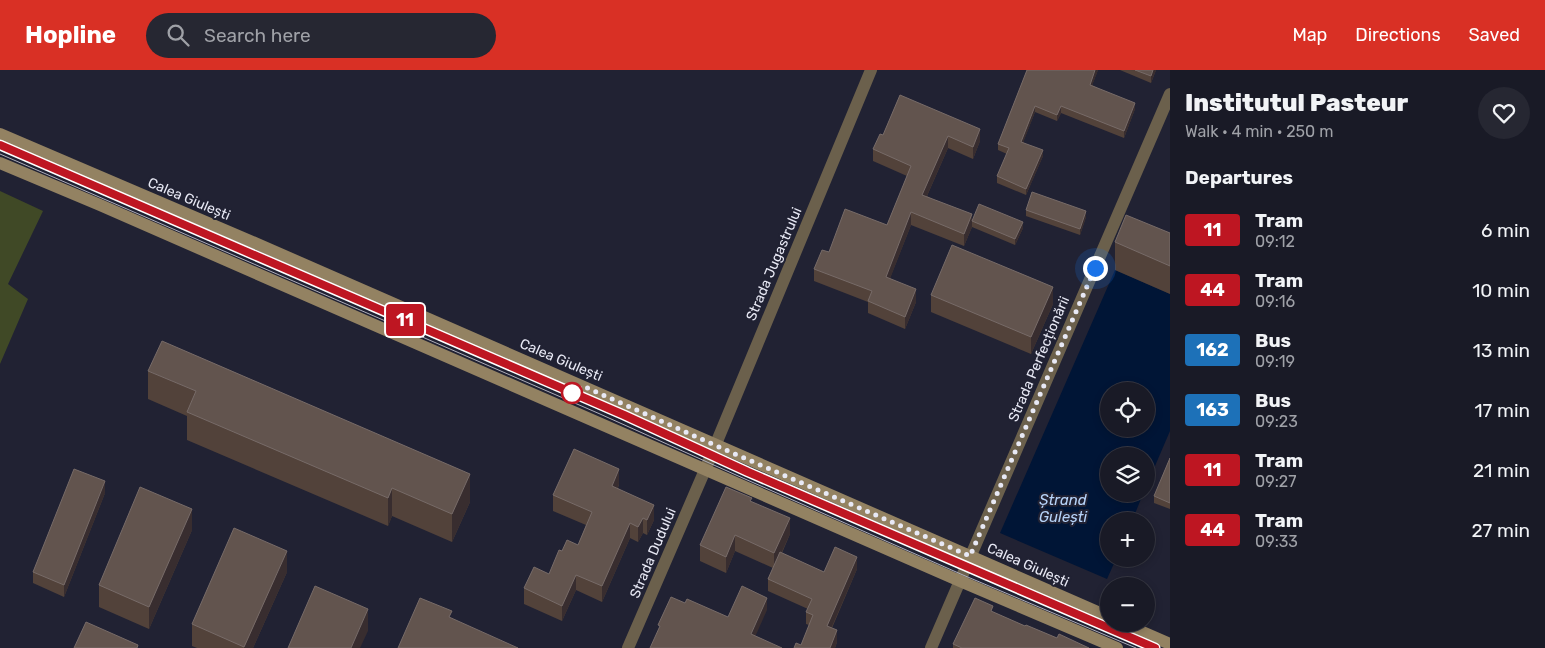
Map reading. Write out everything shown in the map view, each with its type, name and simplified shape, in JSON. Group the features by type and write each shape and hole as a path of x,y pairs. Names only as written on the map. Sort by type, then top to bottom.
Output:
{"main road":[{"name":"Calea Giulești","path":"0,134 255,243 1100,613"},
{"path":"0,163 1117,648"},
{"path":"1142,632 1170,644"}],"street":[{"name":"Strada Jugastrului","path":"705,470 871,70"},
{"name":"Strada Perfecționării","path":"931,648 1170,94"},
{"name":"Strada Dudului","path":"628,648 705,470"}],"green space":[{"path":"0,191 43,211 8,284 28,299 0,364"}],"water":[{"name":"Ștrand Gulești","path":"1115,270 1170,294 1170,431 1155,466 1155,447 1100,447 1100,502 1140,502 1136,512 1100,512 1100,567 1112,567 1108,577 1102,577 1000,533"}],"building":[{"path":"1027,70 1095,70 1090,85 1135,103 1124,131 1061,106 1057,115 1035,106 1021,142 1043,150 1026,189 997,176 1009,148 998,144"},
{"path":"1135,70 1153,70 1151,76"},
{"path":"900,95 980,129 973,147 948,136 922,195 972,214 964,234 911,212 886,277 916,289 905,317 868,301 872,291 814,269 822,250 829,252 845,209 887,225 911,166 873,149 880,134 883,135"},
{"path":"1032,192 1086,211 1080,229 1026,210"},
{"path":"979,204 1023,222 1015,239 972,221"},
{"path":"1126,215 1170,233 1170,266 1115,242"},
{"path":"952,245 1053,287 1031,337 931,295"},
{"path":"162,341 470,474 452,514 392,488 388,498 187,412 196,391 148,371"},
{"path":"574,449 619,469 612,486 654,505 647,520 643,518 638,527 630,523 602,586 576,575 562,606 524,588 534,567 549,574 559,550 562,551 567,540 578,545 592,512 553,495"},
{"path":"1170,458 1170,503 1155,496"},
{"path":"74,469 105,481 64,585 33,572"},
{"path":"140,487 192,509 149,607 99,585"},
{"path":"726,487 752,498 750,501 790,518 774,553 735,535 726,557 700,545"},
{"path":"234,528 287,551 244,647 192,624"},
{"path":"835,547 857,557 827,626 837,630 830,648 794,648 796,643 801,645 813,615 806,612 812,599 768,579 780,552 824,572"},
{"path":"315,586 368,609 351,648 288,648"},
{"path":"742,586 767,598 751,634 782,648 650,648 671,597 685,603 687,599 728,617"},
{"path":"420,598 452,611 449,617 518,648 398,648"},
{"path":"975,598 993,606 991,611 1025,626 1057,638 1059,634 1089,648 962,648 953,644"},
{"path":"86,622 138,645 137,648 74,648"}],"tram line":[{"path":"0,145 624,415 748,472 1155,648"},
{"name":"11","path":"0,145 624,415 748,472 1155,648"},
{"path":"0,154 600,414 963,575 1136,648"}],"route":[{"path":"572,393 583,386 970,556 1095,268"}]}
